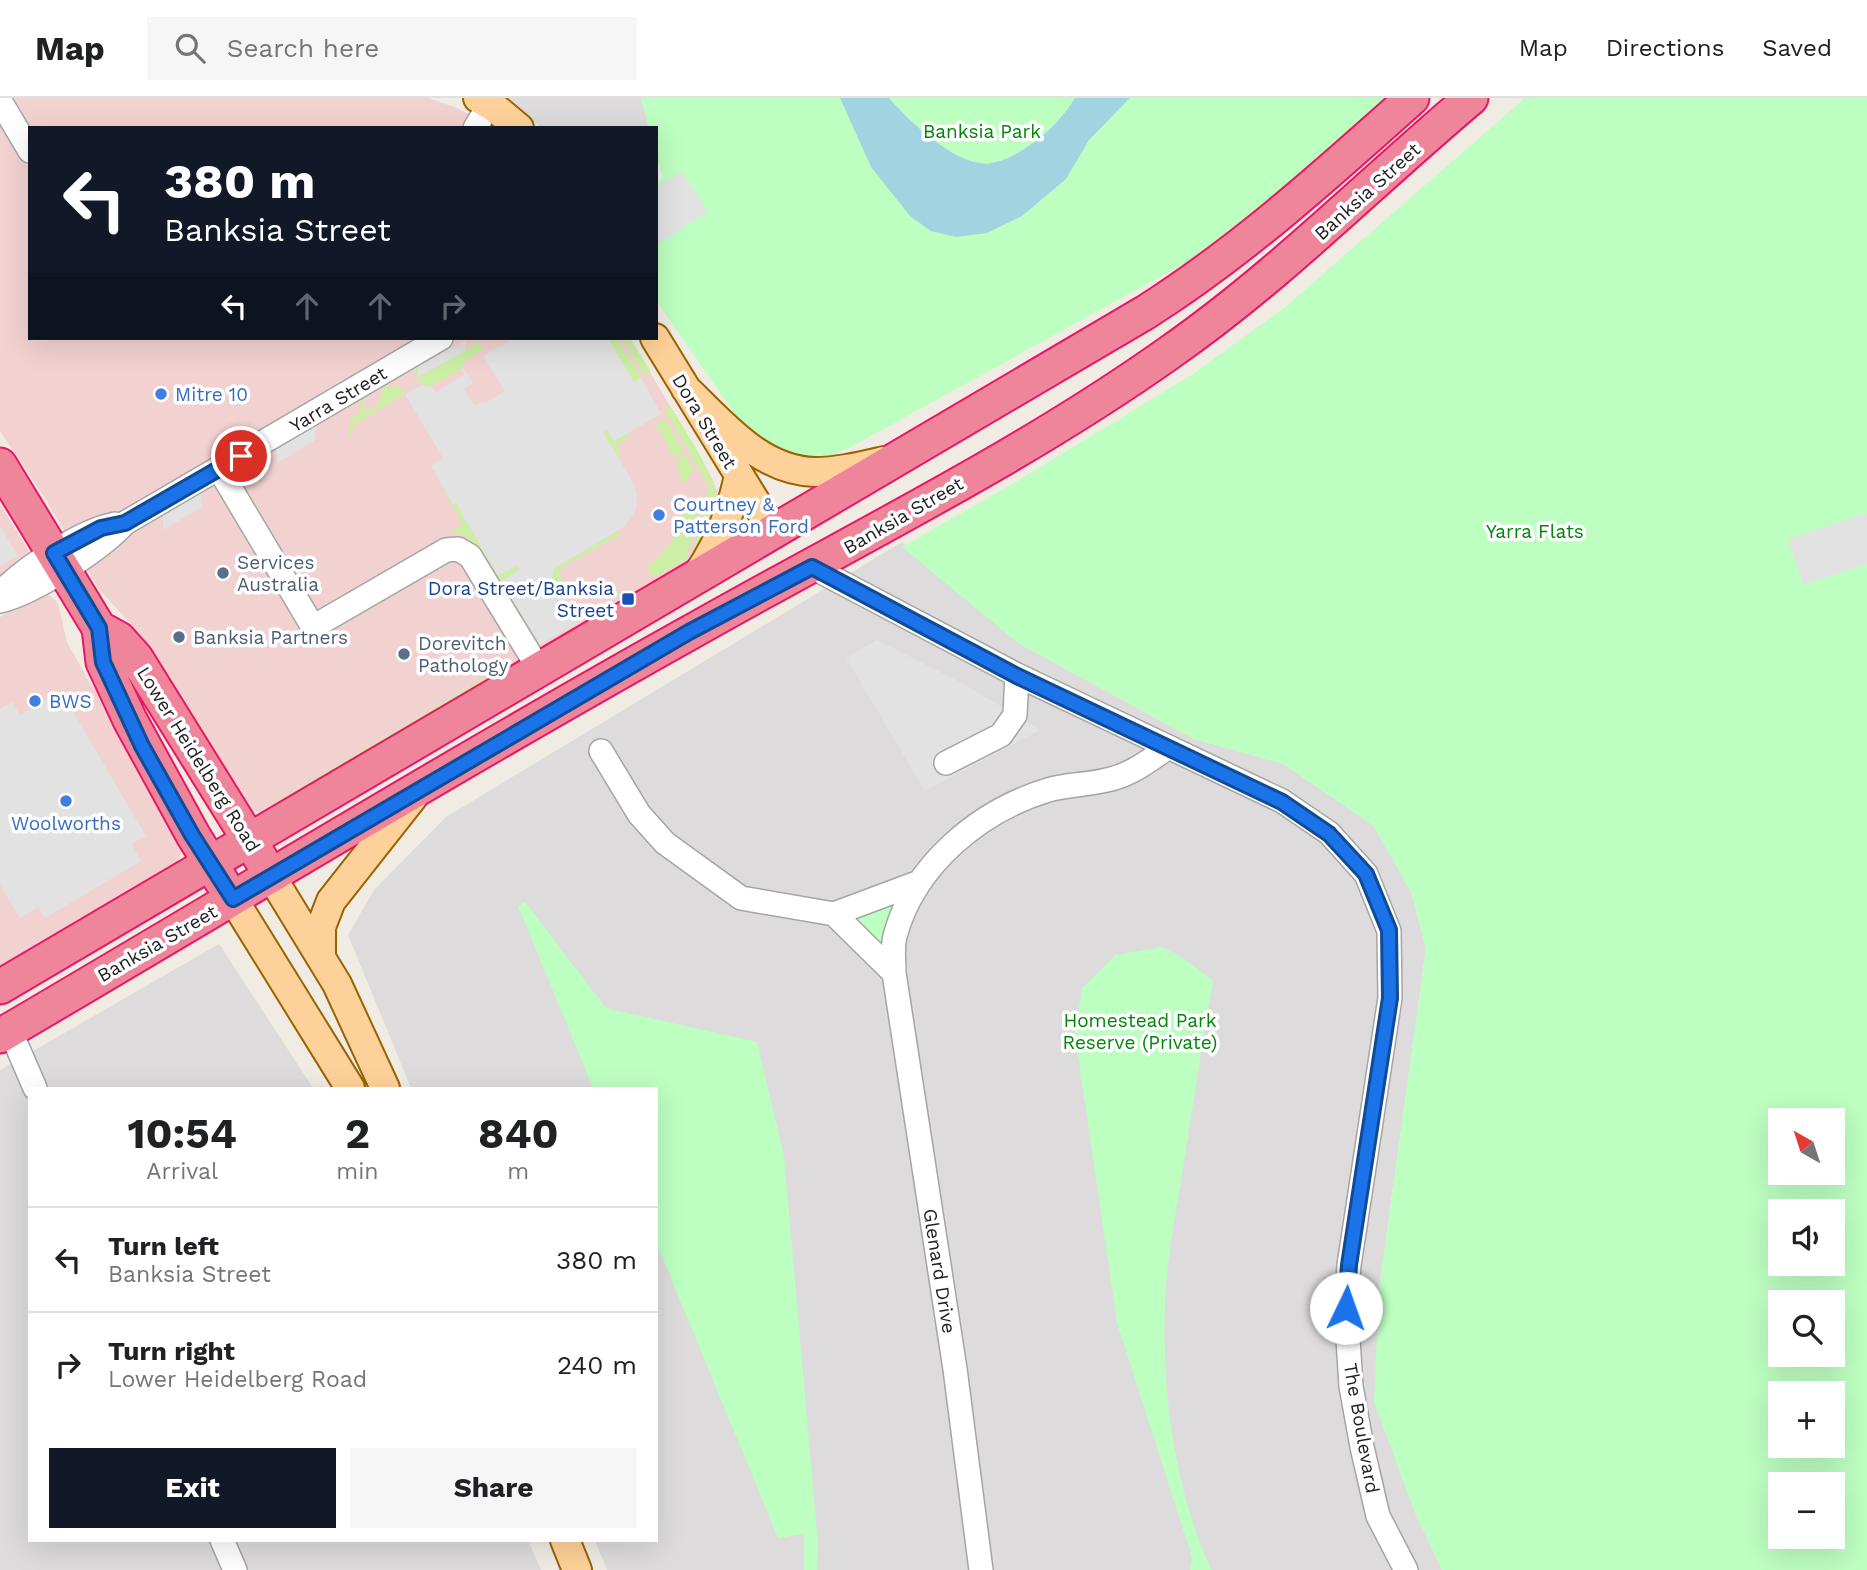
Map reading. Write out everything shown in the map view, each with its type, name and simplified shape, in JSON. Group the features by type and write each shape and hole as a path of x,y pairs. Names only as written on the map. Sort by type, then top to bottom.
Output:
{"highway":[{"name":"Banksia Street","path":"0,987 1118,330 1198,278 1252,237 1411,98"},
{"name":"Banksia Street","path":"5,1033 689,632 812,567 1031,441 1170,353 1219,318 1301,250 1471,98"},
{"name":"Lower Heidelberg Road","path":"0,465 99,628 103,662 124,708 156,771 233,899"},
{"name":"Dora Street","path":"774,531 791,551 812,567"},
{"name":"Lower Heidelberg Road","path":"99,628 119,639 136,658 271,876"}],"main road":[{"path":"489,107 516,126"},
{"name":"Dora Street","path":"656,340 774,531"},
{"path":"685,389 751,449 786,468 827,471 895,459"},
{"path":"694,579 725,526 739,477"},
{"path":"321,956 321,927 331,901 419,790"},
{"name":"Lower Heidelberg Road","path":"271,876 321,956 348,1006 385,1087"},
{"name":"Lower Heidelberg Road","path":"233,899 349,1087"},
{"path":"566,1542 578,1570"}],"street":[{"path":"0,101 28,148"},
{"name":"Yarra Street","path":"0,593 32,566 58,561 106,541 125,523 438,340"},
{"path":"219,469 313,627 446,550 458,549 470,556 539,669"},
{"name":"Yarra Street","path":"0,601 19,595 58,561"},
{"name":"The Boulevard","path":"812,567 1017,676 1282,802 1329,834 1366,874 1389,930 1390,998 1349,1265 1346,1308 1351,1387 1378,1516 1406,1570"},
{"path":"946,763 1001,735 1015,715 1017,676"},
{"path":"1112,779 1130,755 1128,729"},
{"name":"Glenard Drive","path":"981,1570 955,1369 894,973 894,937 917,883 959,839 990,816 1024,798 1050,790 1112,779 1140,767 1167,748"},
{"path":"601,751 639,814 665,843 741,898 834,914 894,973"},
{"name":"Glenard Drive","path":"834,914 917,883"},
{"path":"5,1033 34,1087"},
{"path":"223,1542 235,1570"}],"shaded area":[{"path":"0,98 429,98 454,107 490,126 28,126 28,340 631,340 712,478 720,505 697,559 270,811 262,813 248,809 127,620 99,589 46,500 0,431"},
{"path":"508,98 641,98 648,126 539,126"},
{"path":"682,171 708,212 658,244 658,186"},
{"path":"466,340 465,351 418,377 418,367"},
{"path":"511,340 609,340 634,382 641,378 661,414 614,441 607,429 603,432 634,484 636,509 625,526 553,569 552,578 578,623 540,644 501,581 519,570 516,566 498,575 457,502 453,504 431,466 443,458 405,394 422,385 427,388 431,386 436,392 464,375 461,369 463,368 473,383 464,389 474,405 483,401 485,403 505,391 483,356"},
{"path":"317,423 314,441 276,464 277,446"},
{"path":"201,491 202,507 163,530 163,514"},
{"path":"0,504 30,553 29,559 0,577"},
{"path":"1867,513 1867,564 1803,585 1788,539"},
{"path":"0,526 18,556 0,566"},
{"path":"902,542 1018,643 1194,739 1283,763 1374,826 1411,892 1426,948 1379,1289 1413,1508 1442,1570 607,1570 596,1542 658,1542 658,1087 411,1087 348,935 374,890 446,817"},
{"name":"Woolworths","path":"45,594 58,603 67,642 90,683 108,705 180,843 181,850 173,868 0,971 0,617 34,597"},
{"path":"877,640 964,684 1040,730 925,791 846,658"},
{"name":"Woolworths","path":"49,698 54,707 66,700 146,836 131,844 141,861 45,918 38,907 20,918 0,885 0,709 12,702 20,715"},
{"path":"219,944 312,1087 28,1087 28,1542 529,1542 541,1570 0,1570 0,1070"}],"green space":[{"path":"641,98 840,98 871,167 987,233 1022,216 1066,179 1089,140 1130,98 1391,98 1221,241 849,448 828,457 811,460 770,450 741,423 658,303 658,182 663,178 658,162 658,126 648,126"},
{"name":"Banksia Park","path":"889,98 1075,98 1055,124 1021,151 991,163 978,163 950,151 936,141"},
{"name":"Yarra Flats","path":"1525,98 1867,98 1867,1570 1442,1570 1413,1508 1374,1402 1379,1289 1426,948 1411,892 1374,826 1283,764 1194,739 1018,643 902,547 1014,483 1193,374 1284,308"},
{"path":"609,340 618,340 641,378 634,383"},
{"path":"623,340 631,340 650,370 644,375"},
{"path":"478,342 482,350 463,362 463,368 427,388 416,378 413,367 418,365 417,376 420,377"},
{"path":"383,384 391,388 398,385 405,394 353,425 352,436 349,436 351,418 359,413 363,396 365,395 364,412 380,403"},
{"path":"662,405 673,410 704,463 715,490 719,520 703,517 709,487"},
{"path":"665,419 684,451 674,457 656,424"},
{"path":"607,429 628,433 630,437 616,445 621,454 617,456 603,432"},
{"path":"686,455 694,470 683,484 676,461"},
{"path":"431,466 453,504 457,501 459,509 498,575 516,565 519,570 501,581 540,644 536,647 468,537 456,532 446,535 463,524"},
{"path":"700,508 686,560 655,577 647,567 671,542 684,510"},
{"path":"702,521 718,524 697,559 632,599 631,596 690,560"},
{"path":"618,531 624,544 618,535 558,570 564,583 561,585 564,590 560,592 552,578 553,569"},
{"path":"508,664 511,669 276,807 274,803"},
{"path":"908,890 890,963 842,915"},
{"path":"525,902 606,1008 757,1042 784,1156 818,1545 817,1570 804,1570 804,1534 778,1538 658,1247 658,1087 593,1087 518,906"},
{"name":"Homestead Park Reserve (Private)","path":"1162,947 1183,958 1213,981 1169,1257 1165,1340 1173,1441 1188,1507 1211,1570 1190,1570 1192,1557 1117,1323 1075,1035 1082,988 1115,955"}],"water":[{"path":"840,98 889,98 909,119 950,151 964,159 991,163 1012,156 1037,140 1066,112 1075,98 1130,98 1089,140 1066,179 1022,216 987,233 956,237 931,231 910,216 871,167"}],"place":[{"name":"Mitre 10","path":"161,394"},
{"name":"Courtney & Patterson Ford","path":"659,515"},
{"name":"Services Australia","path":"223,573"},
{"name":"Dora Street/Banksia Street","path":"628,599"},
{"name":"Banksia Partners","path":"179,637"},
{"name":"Dorevitch Pathology","path":"404,654"},
{"name":"BWS","path":"35,701"},
{"name":"Woolworths","path":"66,801"}],"route":[{"path":"241,456 125,523 101,528 54,553 99,628 103,662 142,746 192,835 233,899 689,632 812,567 1017,676 1282,802 1329,834 1366,874 1389,930 1391,966 1390,998 1349,1265 1346,1308"}]}
